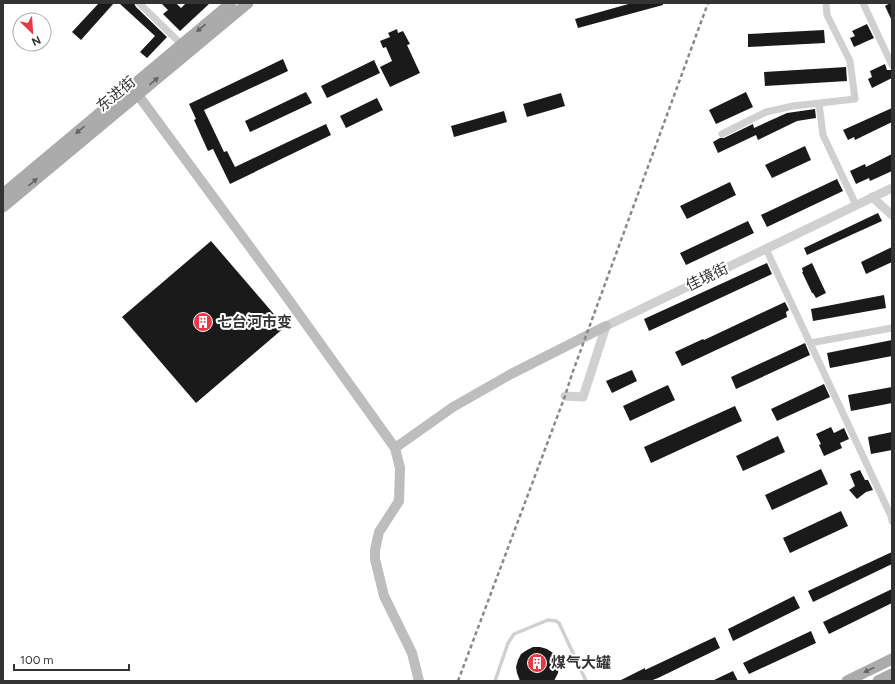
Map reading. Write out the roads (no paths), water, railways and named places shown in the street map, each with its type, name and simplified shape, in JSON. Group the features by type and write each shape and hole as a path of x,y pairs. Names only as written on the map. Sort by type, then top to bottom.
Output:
{"main road":[{"name":"东进街","path":"3,194 231,3"},
{"name":"东进街","path":"3,207 248,3"},
{"path":"138,95 282,290 395,448 400,468 399,501 379,532 375,550 375,559 384,596 412,653 419,681"},
{"path":"395,448 453,407 511,374 606,326"},
{"path":"847,681 892,659"},
{"path":"878,681 892,674"}],"street":[{"path":"139,3 181,44"},
{"path":"722,134 766,112 793,106 855,99 850,62 827,15 826,3"},
{"path":"863,3 892,65"},
{"path":"819,103 823,135 856,205"},
{"name":"佳境街","path":"606,326 892,188"},
{"path":"872,197 892,215"},
{"path":"766,249 892,517"},
{"path":"565,396 583,397 606,326"},
{"path":"810,343 892,328"}],"lane":[{"path":"495,681 508,643 514,634 548,620 559,623 586,681"}],"railway":[{"path":"458,681 565,396 708,3"}],"place":[{"name":"七台河市变","path":"203,322"},
{"name":"煤气大罐","path":"537,663"}]}
